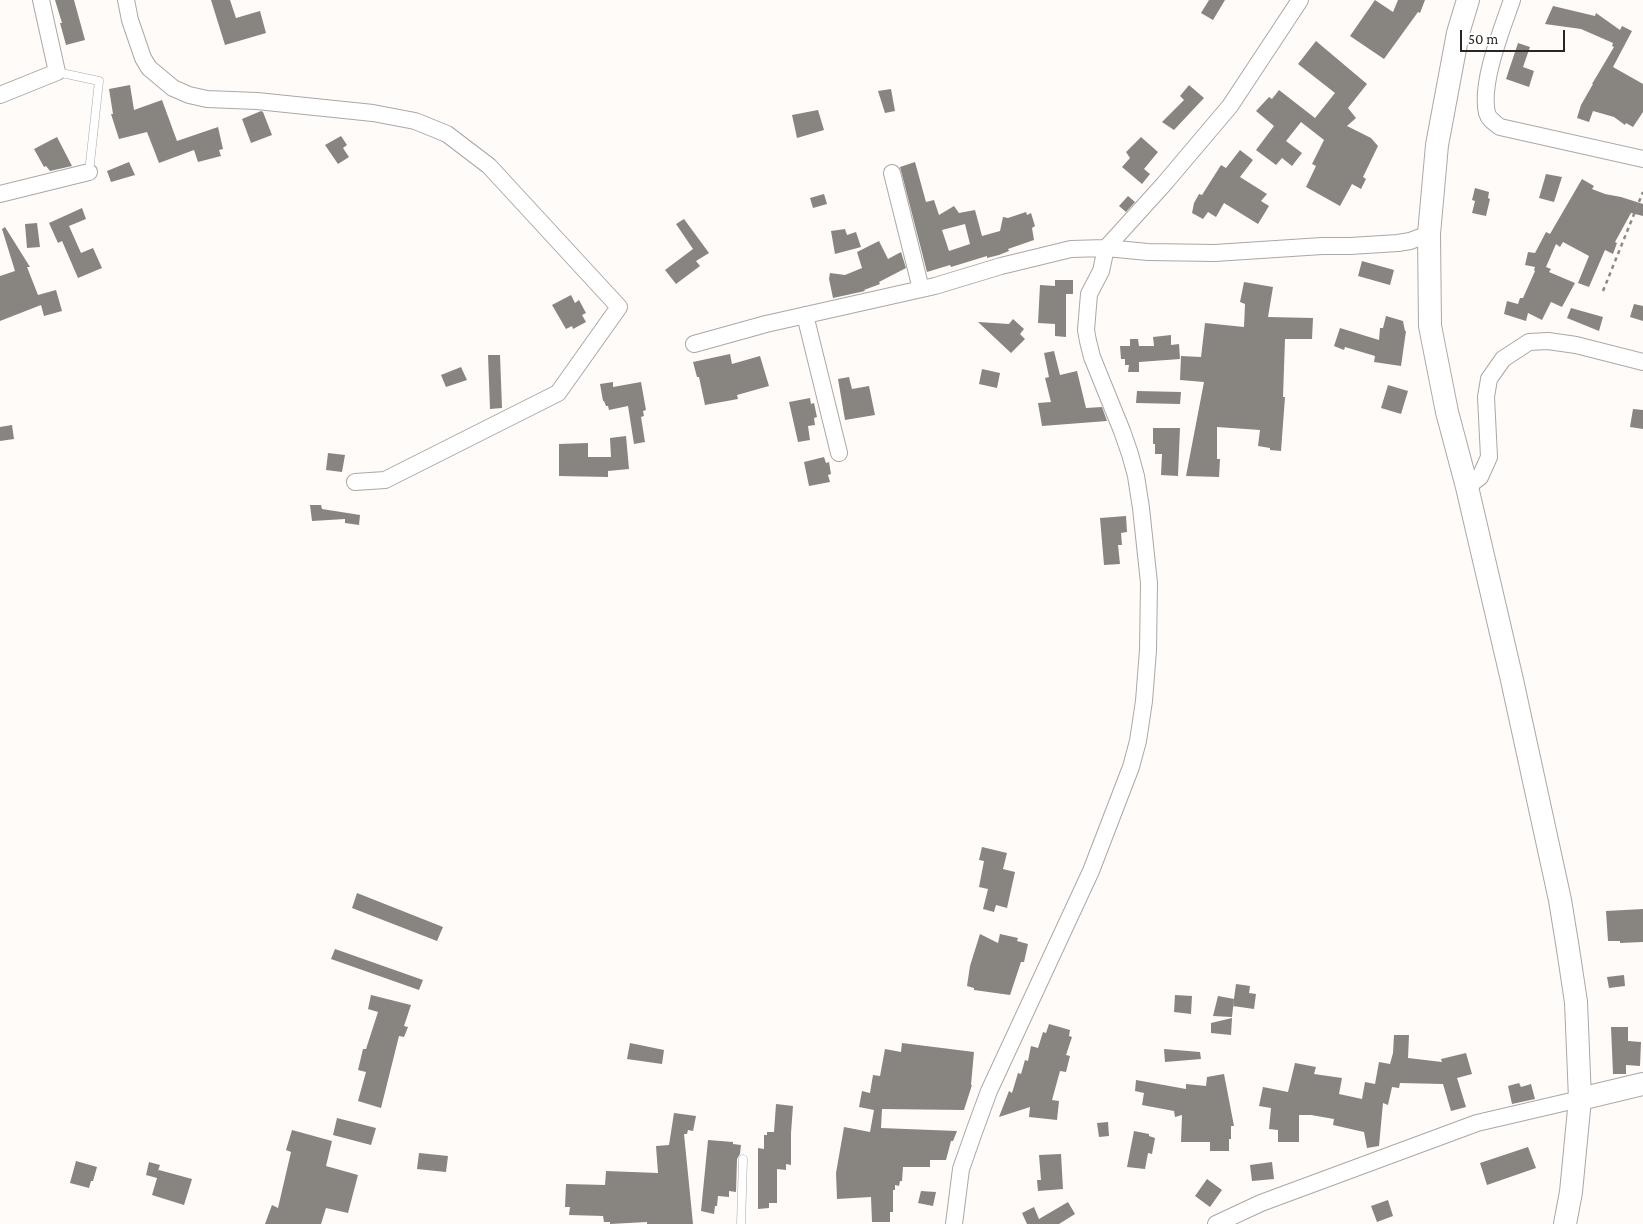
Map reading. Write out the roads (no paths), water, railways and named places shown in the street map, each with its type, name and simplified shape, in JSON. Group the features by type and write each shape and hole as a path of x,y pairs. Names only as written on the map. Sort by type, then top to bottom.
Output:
{"main road":[{"path":"1468,0 1458,33 1437,145 1429,234 1430,326 1447,412 1467,487 1512,680 1560,900 1576,1002 1580,1099 1571,1192 1565,1224"},
{"path":"1580,1099 1643,1084"}],"street":[{"path":"0,95 57,72 41,0"},
{"path":"126,0 130,20 149,68 173,88 189,95 207,99 257,101 373,113 415,121 446,134 489,166 618,307 558,393 385,480 355,482"},
{"path":"954,1224 961,1169 971,1139 989,1091 1092,871 1131,766 1138,741 1144,701 1148,650 1149,583 1136,476 1122,430 1092,357 1086,330 1089,294 1100,271 1106,248 1164,184 1230,106 1300,0"},
{"path":"1512,0 1490,68 1486,105 1487,115 1492,122 1500,127 1643,159"},
{"path":"0,194 89,172"},
{"path":"892,173 921,289"},
{"path":"694,344 766,324 921,289 1001,266 1071,249 1106,248 1148,252 1214,253 1398,243 1429,234"},
{"path":"805,315 839,452"},
{"path":"1467,487 1480,477 1489,458 1486,397 1490,380 1502,360 1529,342 1548,340 1643,362"},
{"path":"1216,1224 1261,1203 1477,1123 1580,1099"}],"lane":[{"path":"57,72 98,81 89,172"},
{"path":"741,1224 744,1159"}]}
